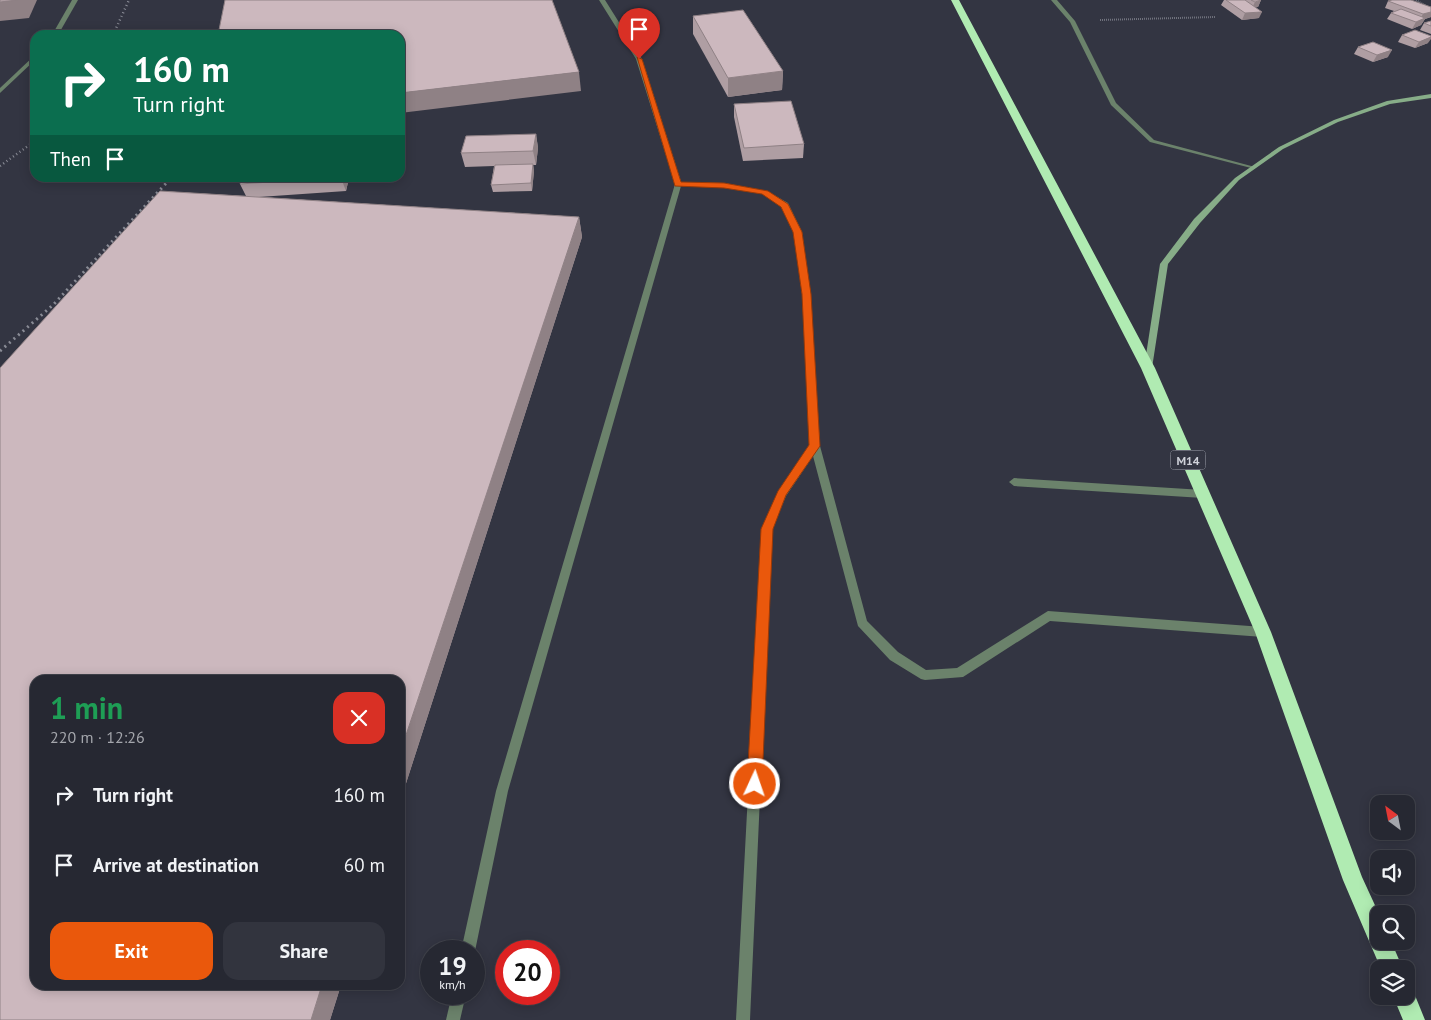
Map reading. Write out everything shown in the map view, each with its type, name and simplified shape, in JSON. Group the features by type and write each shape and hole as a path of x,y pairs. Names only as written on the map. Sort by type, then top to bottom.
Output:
{"highway":[{"name":"M14","path":"955,0 1148,368 1263,632 1353,880 1370,919"},
{"path":"1408,1005 1414,1020"}],"street":[{"path":"58,30 75,0"},
{"path":"470,940 502,791 678,184 639,59 602,0"},
{"path":"1054,0 1072,21 1113,104 1152,141 1252,168"},
{"path":"0,91 30,62"},
{"path":"1148,368 1164,264 1197,221 1237,179 1281,148 1336,121 1388,102 1431,96"},
{"path":"678,184 724,185 765,192 785,205 798,232 806,294 815,446 862,623 894,656 925,674 960,673 1048,616 1263,632"},
{"path":"743,1020 767,529 782,494 815,446"},
{"path":"1014,482 1203,494"},
{"path":"453,1020 456,1005"}],"path":[{"path":"1416,0 1427,7"},
{"path":"1072,21 1215,17"}],"building":[{"path":"0,0 18,0 0,2"},
{"path":"225,0 552,0 579,72 405,92 405,30 219,30"},
{"path":"1226,0 1245,0 1262,12 1245,13"},
{"path":"1411,0 1431,7 1431,12 1423,14 1388,1"},
{"path":"1401,9 1425,18 1416,22 1391,13"},
{"path":"743,10 783,71 728,78 693,16"},
{"path":"1431,21 1431,26 1424,23"},
{"path":"1415,30 1431,37 1419,42 1402,35"},
{"path":"1373,42 1392,50 1377,55 1358,47"},
{"path":"791,101 804,144 744,148 734,104"},
{"path":"536,134 533,151 461,153 466,136"},
{"path":"533,164 531,183 491,185 495,165"},
{"path":"241,182 270,182 240,184"},
{"path":"160,191 579,217 405,738 405,675 30,675 30,990 320,990 311,1020 0,1020 0,368"}],"railway":[{"path":"115,30 129,0"},
{"path":"0,166 30,145"},
{"path":"0,351 53,305 167,182"}],"route":[{"path":"639,59 678,184 724,185 765,192 785,205 798,232 806,294 815,446 782,494 767,529 755,784"}]}
